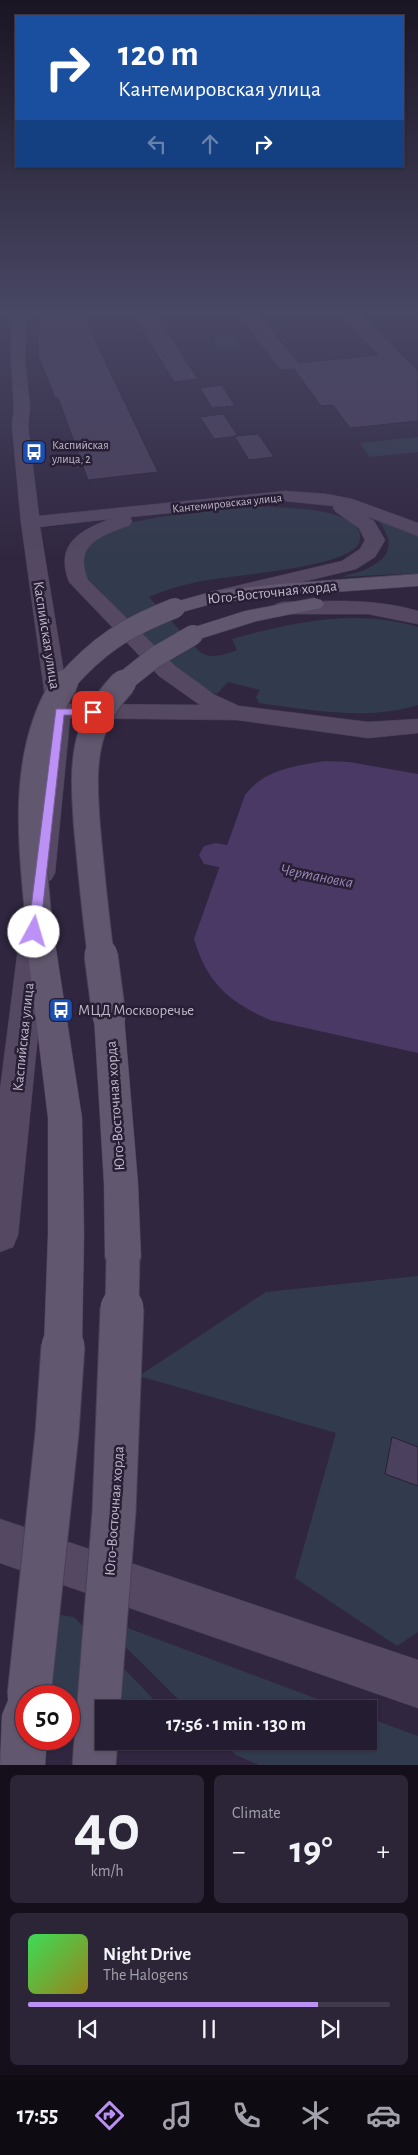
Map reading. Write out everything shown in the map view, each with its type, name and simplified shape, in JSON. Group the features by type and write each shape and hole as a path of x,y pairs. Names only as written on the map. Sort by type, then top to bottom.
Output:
{"main road":[{"name":"Каспийская улица","path":"16,393 20,422"},
{"name":"Каспийская улица","path":"0,1235 59,712 30,522 20,422 20,393"},
{"name":"Кантемировская улица","path":"30,522 261,498 312,498 338,501 363,507 418,530"},
{"path":"214,597 277,581 332,570 355,563 368,553 375,540 368,525 340,507 312,498"},
{"path":"153,510 107,527 86,539 74,554 73,572 84,589 166,671 207,700 237,713"},
{"name":"Юго-Восточная хорда","path":"94,1765 109,1593 118,1452 122,1362 123,1258 109,1016 89,854 86,766 89,742 103,708 119,688 153,657 184,621 214,597 279,590 418,580"},
{"name":"Юго-Восточная хорда","path":"30,1685 57,1433 63,1346 66,1235 65,1118 45,981 33,825 32,794 36,761 47,716 65,682 76,669 104,644 121,633 184,621 236,619 283,608 325,602 418,596"},
{"path":"283,608 360,608 392,611 418,618"},
{"path":"59,712 237,713 368,730 418,726"},
{"path":"0,1541 418,1684"},
{"path":"20,1765 22,1750"}],"shaded area":[{"path":"418,437 418,452 370,457 360,443"},
{"path":"245,507 293,508 334,514 350,521 359,530 359,543 352,551 337,558 318,563 296,568 213,579 166,590 149,597 200,652 209,656 218,656 237,650 232,639 301,623 348,618 371,618 395,621 418,627 418,705 399,710 339,713 259,703 256,697 260,690 228,682 217,694 197,687 84,578 81,553 86,545 127,523 160,517"},
{"path":"378,520 418,535 418,573 343,577 372,566 388,550 387,537"},
{"path":"325,761 349,762 418,774 418,885 234,848 228,865 418,904 418,1053 270,1020 255,1013 231,998 213,979 199,954 194,939 245,795 253,786 271,774 292,767"},
{"path":"418,1276 418,1632 397,1646 295,1578 336,1433 139,1376 266,1292"},
{"path":"22,1609 74,1617 154,1700 95,1700 95,1720 80,1716 80,1685 25,1685"},
{"path":"93,1615 320,1700 179,1700"},
{"path":"377,1721 418,1736 418,1765 259,1765 236,1755 231,1750 377,1750"}],"building":[{"path":"53,393 120,393 158,472 88,480 58,398 55,398"},
{"path":"203,393 227,393 235,406 212,408"},
{"path":"312,393 418,393 418,421 350,428 333,405 321,406"},
{"path":"223,414 238,436 214,439 200,417"},
{"path":"258,434 274,457 249,460 234,436"},
{"path":"392,1437 418,1447 418,1486 385,1474"}],"waterway":[{"name":"Чертановка","path":"216,855 418,895"}],"place":[{"name":"Каспийская улица, 2","path":"34,452"},
{"name":"МЦД Москворечье","path":"61,1010"}],"route":[{"path":"34,932 59,712 93,712"}]}
